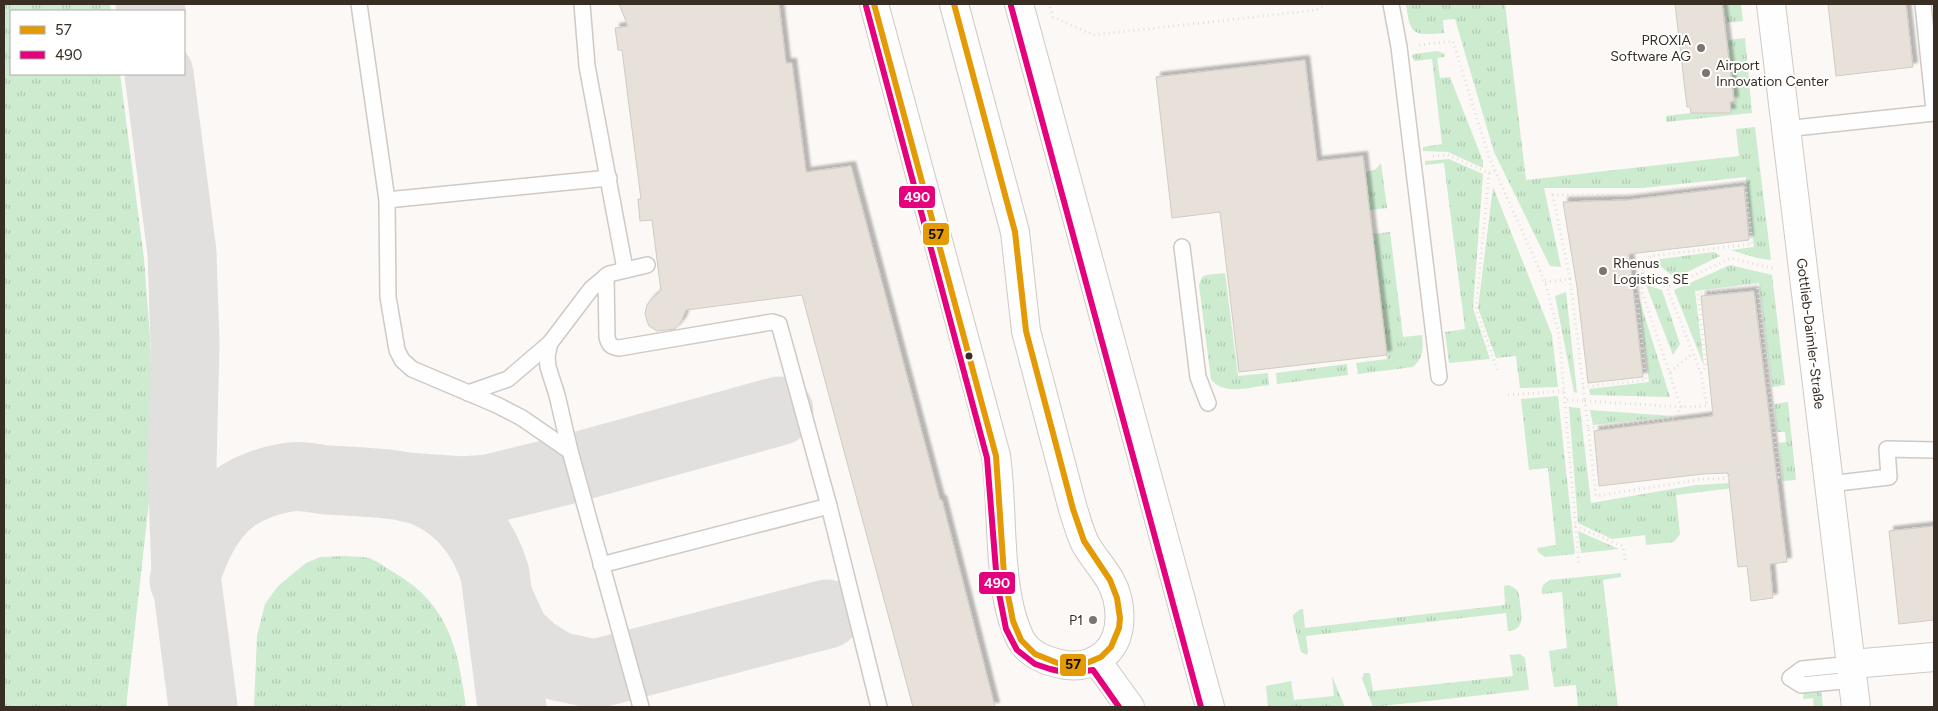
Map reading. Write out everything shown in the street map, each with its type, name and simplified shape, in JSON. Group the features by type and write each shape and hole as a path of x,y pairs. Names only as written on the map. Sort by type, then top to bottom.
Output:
{"street":[{"path":"874,4 996,456 1003,559 1008,599 1014,624 1022,641 1038,656 1075,666 1096,660 1112,646 1117,634 1118,601 1109,578 1084,541 1073,509 1026,331 1015,232 954,4"},
{"path":"1019,4 1210,707"},
{"name":"Gottlieb-Daimler-Straße","path":"1771,4 1856,707"},
{"path":"1852,672 1934,656"},
{"path":"1096,660 1130,707"}],"lane":[{"path":"359,4 386,200 388,297 397,350 402,360 412,369 497,405 522,418 570,452"},
{"path":"582,4 587,66 625,269"},
{"path":"1391,4 1399,47 1439,377"},
{"path":"1785,129 1934,112 1923,4"},
{"path":"386,200 609,178"},
{"path":"1182,247 1198,378 1208,403"},
{"path":"468,393 508,378 550,342 591,289 606,276 625,269 647,265"},
{"path":"606,276 607,337 612,347 619,348 772,322 779,324 829,506 878,707"},
{"path":"550,342 547,356 548,367 641,707"},
{"path":"1829,484 1889,477 1887,449 1934,450"},
{"path":"601,565 829,506"}],"path":[{"path":"1053,17 1093,35 1317,10 1327,4"},
{"path":"1399,47 1453,41 1489,157 1545,282 1558,334 1579,565"},
{"path":"1412,158 1448,155 1489,173 1496,170"},
{"path":"1489,173 1476,309 1498,370"},
{"path":"1583,387 1646,380 1636,292 1641,271 1650,256 1752,244 1745,181 1626,195 1553,195 1570,279 1596,496 1703,479 1779,477 1757,286 1698,293 1706,367 1701,373"},
{"path":"1667,288 1731,258 1775,269"},
{"path":"1564,398 1681,407 1707,406 1701,373 1667,288 1641,271"},
{"path":"1588,428 1675,418 1681,407 1642,292 1641,271"},
{"path":"1545,282 1570,279"},
{"path":"1670,372 1693,353"},
{"path":"1508,395 1564,391"},
{"path":"1575,526 1623,546 1625,560"}],"green space":[{"path":"4,4 110,4 111,10 10,10 10,75 120,75 144,259 150,337 152,475 126,707 4,707"},
{"path":"1406,4 1505,4 1526,180 1739,156 1736,129 1755,127 1771,260 1731,250 1754,247 1746,177 1642,188 1544,188 1561,267 1550,266 1494,152 1455,19 1443,20 1444,33 1419,33 1412,28 1409,22"},
{"path":"1724,4 1741,4 1743,21 1727,23"},
{"path":"1745,38 1752,113 1666,122 1666,116 1691,113 1731,113 1730,105 1736,104 1728,40"},
{"path":"1438,51 1445,54 1444,57 1437,58 1440,78 1450,77 1483,161 1483,168 1448,152 1423,151 1423,147 1442,144 1432,59 1415,61 1412,56 1414,54"},
{"path":"1449,159 1483,174 1473,308 1490,359 1449,363 1445,332 1465,329 1444,163 1425,165 1425,161"},
{"path":"1381,163 1387,208 1370,210 1366,172 1375,170"},
{"path":"1493,187 1552,335 1558,387 1520,388 1516,356 1496,358 1478,308"},
{"path":"1390,232 1403,337 1422,335 1422,352 1419,360 1413,367 1358,374 1356,363 1387,359 1373,234"},
{"path":"1714,252 1720,256 1675,278 1653,260"},
{"path":"1730,265 1772,275 1785,385 1772,387 1759,283 1695,291 1704,366 1674,290"},
{"path":"1225,273 1238,376 1268,373 1269,385 1230,389 1216,384 1211,379 1199,285 1202,277 1206,275"},
{"path":"1646,285 1662,290 1680,344 1673,355"},
{"path":"1566,292 1577,393 1574,392 1555,296"},
{"path":"1638,295 1670,397 1590,395 1589,389 1649,382"},
{"path":"1347,364 1348,375 1277,384 1276,373"},
{"path":"1558,396 1575,554 1545,557 1538,552 1537,548 1556,545 1548,468 1529,470 1521,399"},
{"path":"1788,402 1796,480 1783,481 1779,443 1786,442 1785,432 1777,432 1774,404"},
{"path":"1569,407 1580,408 1591,503 1696,485 1733,483 1733,488 1676,495 1680,534 1674,542 1646,545 1645,535 1612,539 1578,523"},
{"path":"1590,410 1672,416 1593,425"},
{"path":"1578,531 1619,549 1581,553"},
{"path":"320,557 365,557 375,561 395,573 428,599 448,630 459,666 466,707 254,707 257,636 265,604 278,586 306,563"},
{"path":"1621,573 1621,577 1603,580 1618,707 1578,707 1576,685 1554,687 1549,651 1567,648 1562,592 1542,594 1542,587 1550,580"},
{"path":"1509,585 1517,590 1519,595 1521,623 1514,630 1508,631 1506,613 1306,636 1307,655 1301,652 1293,619 1293,615 1300,609 1303,609 1305,628 1505,605 1504,586"},
{"path":"1520,654 1525,658 1529,690 1373,707 1362,679 1364,673 1370,673 1373,691 1513,676 1510,655"},
{"path":"1332,676 1345,707 1268,707 1266,686 1291,681 1294,700 1334,696"},
{"path":"1821,690 1823,707 1814,707 1813,698 1803,699 1804,692"}],"building":[{"path":"619,4 779,4 786,63 792,63 806,172 851,166 940,500 942,500 995,707 913,707 802,295 686,310 681,322 675,329 657,331 649,326 645,313 647,305 661,291 652,220 640,221 638,199 641,199 622,50 618,50 615,28 628,26"},
{"name":"Airport Innovation Center","path":"1675,4 1722,4 1734,101 1730,102 1731,113 1691,113 1690,107 1687,107"},
{"path":"1828,4 1906,4 1913,67 1836,76"},
{"path":"1305,60 1317,161 1363,156 1387,355 1239,372 1220,212 1172,218 1156,77"},
{"name":"Rhenus Logistics SE","path":"1744,186 1749,240 1629,254 1643,377 1588,383 1577,287 1563,202 1627,200"},
{"name":"Rhenus Logistics SE","path":"1754,291 1787,562 1770,564 1773,598 1751,601 1747,566 1738,567 1728,473 1703,474 1599,486 1594,431 1713,416 1701,296"},
{"path":"1934,526 1934,620 1899,624 1889,531"}],"taxiway":[{"path":"150,4 151,10"},
{"path":"159,75 182,253 185,344 182,465 186,575 203,707"},
{"path":"406,487 462,491 489,489 562,471 779,411"},
{"path":"184,581 197,546 216,515 234,498 261,484 300,476 394,485 429,494 452,508 462,517 471,527 490,561 495,574 512,707"},
{"path":"498,597 515,634 533,651 557,666 595,674 827,614"}],"transit line":[{"name":"57","path":"874,4 996,456 1004,575 1013,621 1021,640 1035,654 1060,664 1082,665 1101,657 1111,647 1119,628 1120,618 1117,598 1110,580 1084,541 1073,509 1026,331 1015,232 954,4"},
{"name":"490","path":"866,6 987,458 997,583 1006,629 1017,650 1035,664 1068,673 1093,670 1119,707"},
{"name":"490","path":"1011,6 1201,707"}],"place":[{"name":"PROXIA Software AG","path":"1701,48"},
{"name":"Airport Innovation Center","path":"1706,73"},
{"name":"Rhenus Logistics SE","path":"1603,271"},
{"name":"P1","path":"1093,620"}]}
